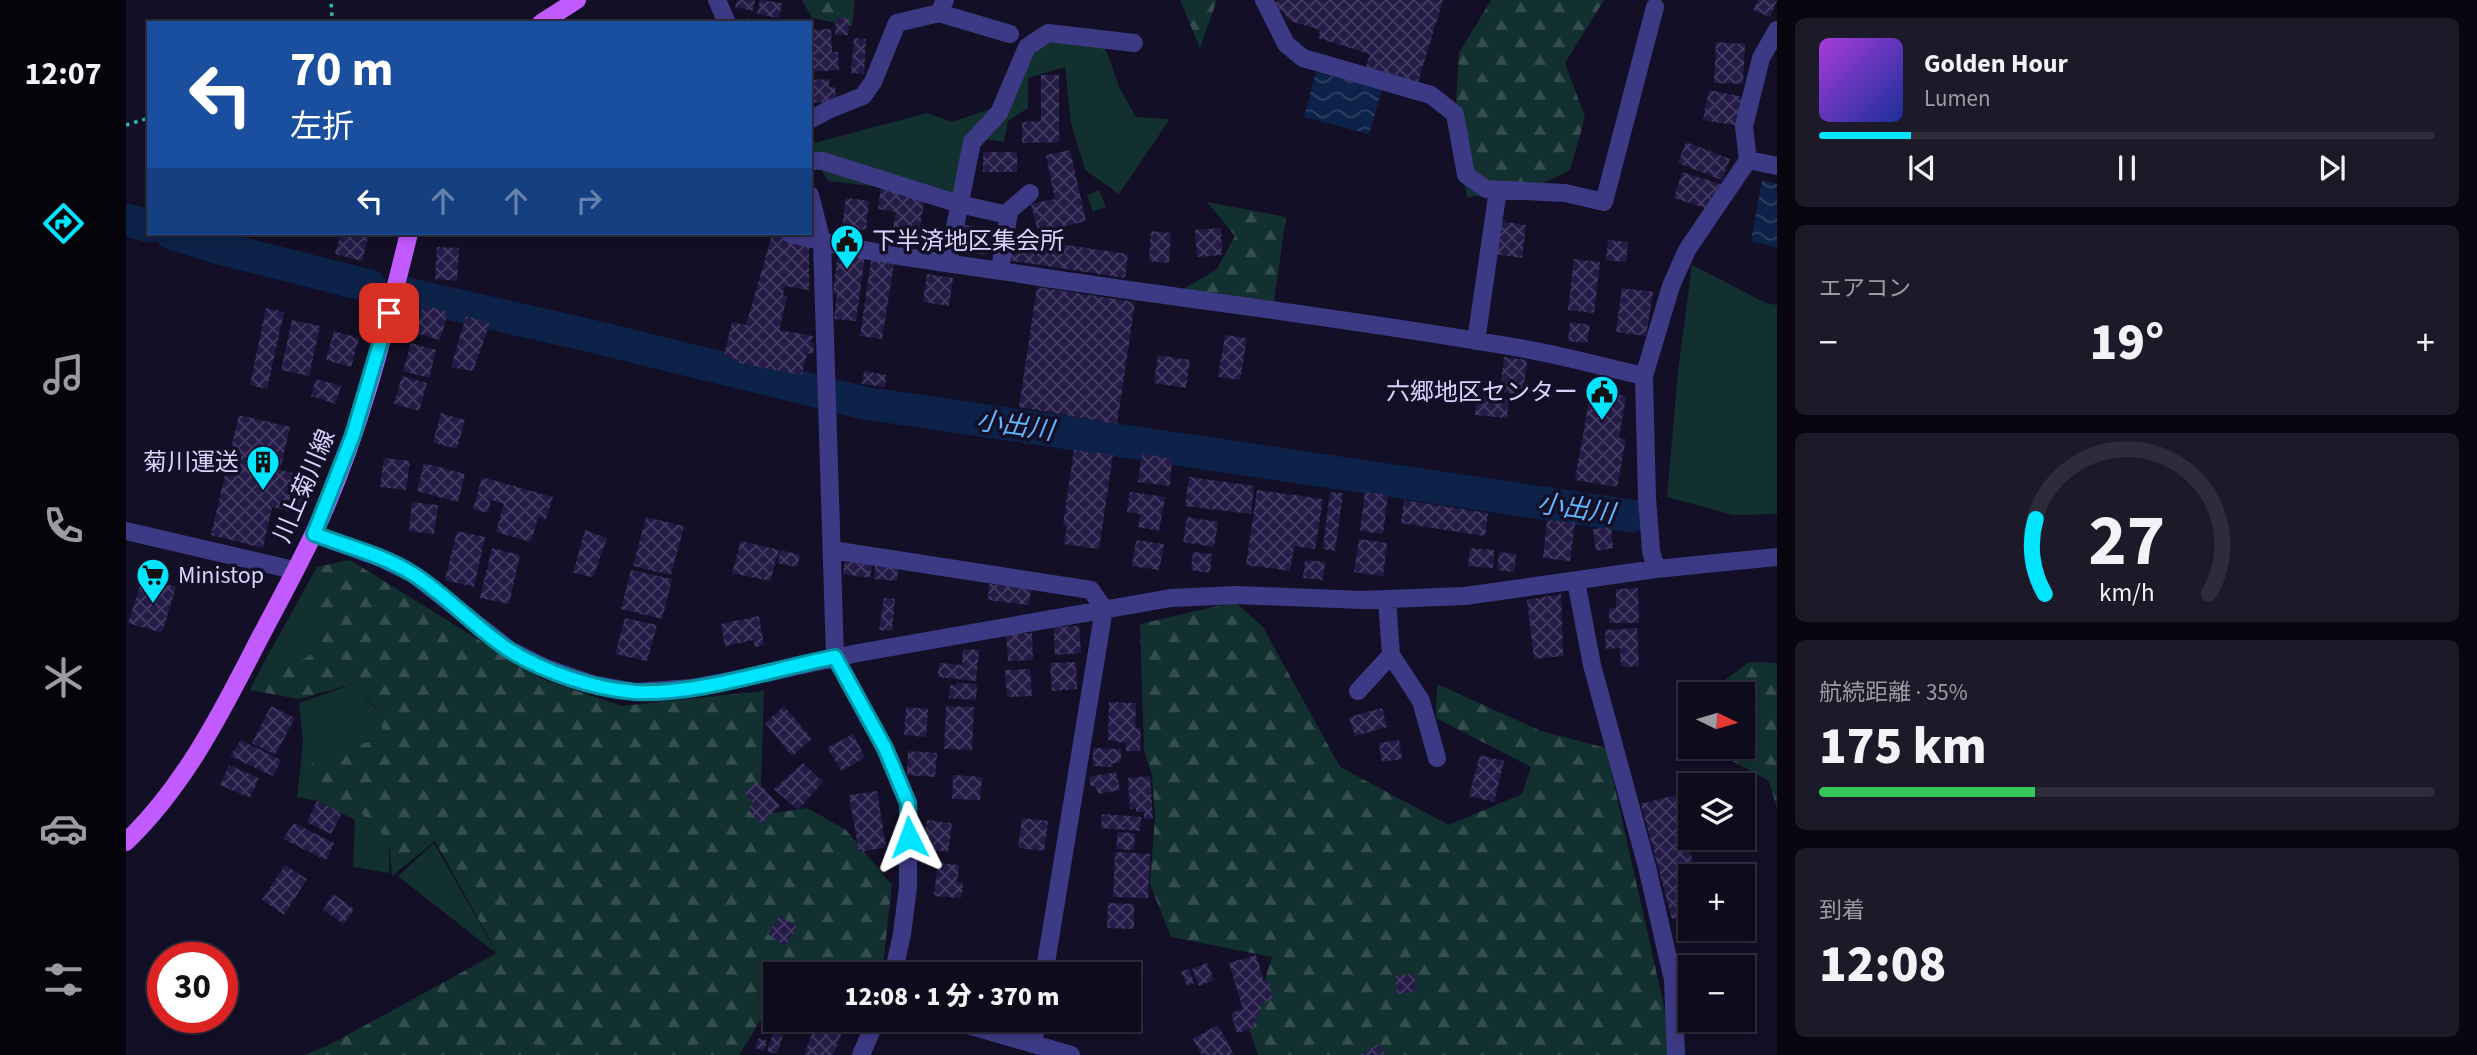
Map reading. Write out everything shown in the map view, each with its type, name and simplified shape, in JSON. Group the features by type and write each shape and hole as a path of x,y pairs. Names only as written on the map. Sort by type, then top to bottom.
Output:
{"main road":[{"path":"544,21 577,0"},
{"name":"川上菊川線","path":"126,842 176,785 211,732 314,534 353,435 382,340 408,235"}],"street":[{"path":"716,0 726,21"},
{"path":"1264,0 1286,44 1303,58 1431,95 1455,114 1466,175 1486,189 1565,193 1604,202 1655,7"},
{"path":"812,119 863,96 873,82 897,23 942,6 1010,34"},
{"path":"1656,569 1651,551 1647,498 1644,376 1671,286 1687,250 1748,160 1744,126 1761,58 1777,30"},
{"path":"948,262 972,142 999,113 1027,47 1048,33 1134,43"},
{"path":"1748,160 1777,166"},
{"path":"812,161 823,161 959,204 1009,215"},
{"path":"1476,341 1498,190"},
{"path":"1000,270 1009,211 1030,193"},
{"path":"812,203 822,242 835,657 885,748 908,803 908,887 897,962"},
{"path":"796,235 822,242 1184,299 1335,318 1528,349 1644,376"},
{"path":"126,531 294,570"},
{"path":"314,534 380,558 413,574 510,650 546,668 592,684 635,692 691,688 835,657 1171,597 1237,595 1362,600 1465,596 1656,569 1777,557"},
{"path":"832,550 1091,590 1104,609 1046,962"},
{"path":"1576,581 1592,664 1647,867 1673,980 1676,1055"},
{"path":"1387,599 1391,655 1421,701 1437,758"},
{"path":"1358,691 1391,655"},
{"path":"861,1055 871,1032"},
{"path":"992,1032 1071,1055"},
{"path":"1033,1044 1035,1032"}],"path":[{"path":"330,21 332,18 331,0"},
{"path":"126,125 147,119"}],"green space":[{"path":"802,0 855,0 852,26 812,18"},
{"path":"1180,0 1217,0 1200,48"},
{"path":"1491,0 1604,0 1565,63 1585,117 1570,170 1522,194 1467,197 1454,136 1459,53"},
{"path":"1103,42 1120,89 1136,117 1170,119 1119,194 1085,170 1071,123 1065,67 1028,78 1028,108 1008,121 1004,142 985,139 964,157 959,196 828,181 812,153 812,143 927,113 952,122 993,108 1034,43"},
{"path":"1099,190 1106,207 1093,212 1087,195"},
{"path":"1207,202 1286,217 1274,301 1182,290 1217,269 1235,236"},
{"path":"1692,265 1766,303 1777,305 1777,514 1733,515 1667,497 1678,372"},
{"path":"350,560 542,679 622,706 764,691 760,815 807,808 846,830 892,885 883,962 763,962 763,1016 739,1055 304,1055 333,1043 497,953 435,841 392,876 389,841 357,809 302,784 317,752 385,739 377,709 353,684 299,699 250,690 263,664 303,659 315,649 328,629 312,612 317,567"},
{"path":"317,567 312,612 328,629 315,649 303,659 296,662 263,664"},
{"path":"1235,602 1263,627 1340,767 1449,825 1522,794 1531,767 1436,718 1437,684 1541,731 1606,748 1675,1055 1258,1055 1249,1029 1272,957 1171,937 1150,884 1155,817 1152,776 1144,750 1140,624"},
{"path":"1749,662 1777,663 1777,808 1769,781 1730,760 1755,760 1755,682 1722,682"},
{"path":"353,684 377,710 386,739 317,752 302,784 357,809 389,841 389,873 353,867 355,820 317,801 297,797 303,743 299,703"},
{"path":"434,843 497,954 398,876"}],"water":[{"path":"1316,72 1382,90 1369,134 1304,117"},
{"path":"1762,180 1777,184 1777,248 1751,241"}],"building":[{"path":"737,0 755,0 753,11 735,7"},
{"path":"760,0 782,3 779,18 757,14"},
{"path":"1277,0 1443,0 1418,82 1388,73 1385,80 1364,73 1370,54 1318,38 1320,30 1291,21 1275,5"},
{"path":"1758,0 1777,0 1770,17 1753,10"},
{"path":"836,18 849,18 848,35 835,35"},
{"path":"831,29 832,52 838,52 839,70 812,72 812,30"},
{"path":"854,38 866,39 864,74 851,73"},
{"path":"1716,42 1745,44 1743,84 1714,83"},
{"path":"1041,75 1059,75 1059,142 1022,143 1022,122 1041,121"},
{"path":"829,79 829,87 835,87 836,101 812,103 812,80"},
{"path":"1709,90 1744,97 1739,126 1703,120"},
{"path":"1686,142 1730,159 1722,180 1678,163"},
{"path":"1070,150 1086,221 1038,233 1031,204 1055,199 1046,155"},
{"path":"983,152 1017,152 1017,172 983,172"},
{"path":"1682,172 1720,184 1711,210 1674,198"},
{"path":"881,188 925,195 918,239 892,234 896,212 878,209"},
{"path":"846,198 869,201 866,230 842,227"},
{"path":"1498,221 1526,225 1522,258 1494,254"},
{"path":"964,225 990,228 987,255 962,252"},
{"path":"1221,228 1222,255 1197,257 1195,230"},
{"path":"1151,231 1171,233 1169,263 1149,261"},
{"path":"340,235 368,235 362,261 335,254"},
{"path":"772,235 809,245 809,290 785,286 783,295 787,297 779,330 813,336 813,354 807,353 802,375 739,363 739,360 724,356 732,322 746,325"},
{"path":"1010,237 1128,254 1125,278 1007,260"},
{"path":"1608,240 1628,242 1626,262 1606,260"},
{"path":"437,247 459,248 457,281 435,279"},
{"path":"838,252 865,256 856,321 834,319 837,295 833,294"},
{"path":"1574,259 1600,262 1594,313 1568,310"},
{"path":"871,260 894,263 882,339 860,336"},
{"path":"927,274 953,278 949,306 923,302"},
{"path":"1037,287 1135,302 1117,424 1019,407"},
{"path":"1622,288 1653,292 1646,336 1616,332"},
{"path":"423,305 448,312 440,340 416,333"},
{"path":"266,308 284,312 267,389 250,385"},
{"path":"466,316 490,323 473,371 451,367"},
{"path":"292,320 320,326 309,376 281,370"},
{"path":"1570,322 1590,325 1587,343 1568,341"},
{"path":"334,331 359,338 351,367 326,360"},
{"path":"1225,335 1247,338 1240,380 1218,377"},
{"path":"411,343 436,350 429,378 403,371"},
{"path":"1158,355 1190,360 1186,388 1154,383"},
{"path":"1504,357 1527,360 1523,395 1500,392"},
{"path":"864,371 886,375 885,387 862,384"},
{"path":"402,376 427,383 419,411 394,404"},
{"path":"316,379 341,386 336,404 311,396"},
{"path":"1591,390 1626,396 1619,438 1626,439 1617,487 1575,480"},
{"path":"1477,395 1509,399 1507,418 1475,415"},
{"path":"441,413 465,420 457,449 433,442"},
{"name":"菊川運送","path":"239,415 290,427 280,470 308,477 300,514 272,507 263,548 211,535"},
{"path":"1074,450 1113,455 1099,549 1064,544 1067,526 1063,525"},
{"path":"1142,453 1172,459 1170,486 1138,482"},
{"path":"384,458 410,461 406,490 380,487"},
{"path":"424,463 465,474 458,502 417,491"},
{"path":"482,477 553,497 546,519 538,517 531,542 496,532 504,504 491,500 488,513 473,509"},
{"path":"1189,477 1254,486 1251,514 1185,506"},
{"path":"1257,490 1323,499 1315,549 1294,546 1290,571 1246,565"},
{"path":"1130,492 1165,497 1159,531 1138,527 1140,514 1127,512"},
{"path":"1330,492 1343,493 1335,551 1323,549"},
{"path":"1365,492 1388,495 1383,534 1360,531"},
{"path":"1404,500 1488,513 1485,536 1401,523"},
{"path":"412,502 438,505 434,534 409,531"},
{"path":"646,517 684,526 671,575 633,566"},
{"path":"1187,517 1218,522 1214,547 1183,542"},
{"path":"1547,520 1575,523 1570,561 1543,558"},
{"path":"1611,527 1613,548 1596,551 1593,529"},
{"path":"585,530 607,538 593,577 573,573"},
{"path":"457,531 485,537 474,587 445,580"},
{"path":"1359,539 1387,543 1383,576 1354,572"},
{"path":"1136,540 1164,544 1159,570 1132,566"},
{"path":"741,541 779,550 770,581 732,573"},
{"path":"492,548 520,555 509,604 480,598"},
{"path":"1470,548 1494,550 1493,568 1468,566"},
{"path":"781,550 800,555 797,567 777,563"},
{"path":"1193,552 1212,554 1210,573 1191,570"},
{"path":"1499,552 1516,554 1514,572 1497,570"},
{"path":"1305,560 1325,562 1323,580 1303,578"},
{"path":"845,561 872,565 870,578 843,574"},
{"path":"875,566 898,568 897,581 874,579"},
{"path":"631,570 672,579 662,619 621,609"},
{"name":"Ministop","path":"143,577 176,587 162,633 128,623"},
{"path":"989,584 1031,589 1029,605 988,600"},
{"path":"1638,588 1639,623 1609,623 1609,608 1616,608 1616,589"},
{"path":"1561,594 1563,656 1534,659 1527,600"},
{"path":"884,598 895,599 892,631 879,630"},
{"path":"759,616 764,645 755,647 754,640 725,646 721,624"},
{"path":"625,618 657,625 647,661 615,654"},
{"path":"1079,626 1081,653 1055,655 1054,627"},
{"path":"1637,628 1639,666 1621,667 1620,648 1606,649 1605,630"},
{"path":"1032,633 1033,660 1008,661 1006,634"},
{"path":"963,649 979,650 976,681 938,677 939,663 962,665"},
{"path":"1076,662 1077,689 1052,691 1050,663"},
{"path":"1030,669 1032,696 1007,697 1005,670"},
{"path":"956,683 977,684 976,700 949,698 950,685 956,686"},
{"path":"1109,702 1136,703 1135,728 1141,728 1140,751 1126,751 1126,743 1108,740"},
{"path":"271,706 295,718 275,755 252,743"},
{"path":"784,706 812,739 792,756 765,723"},
{"path":"946,706 974,707 972,750 944,749"},
{"path":"906,707 928,709 926,737 904,735"},
{"path":"1382,708 1387,727 1355,736 1349,717"},
{"path":"853,734 865,757 842,771 827,748"},
{"path":"241,740 281,760 273,776 230,756"},
{"path":"1399,740 1402,759 1382,762 1379,743"},
{"path":"1093,748 1121,749 1121,762 1111,764 1112,767 1093,766"},
{"path":"908,751 937,753 935,777 907,775"},
{"path":"1480,755 1504,761 1494,802 1469,796"},
{"path":"803,763 823,782 798,810 774,789"},
{"path":"229,765 259,778 250,798 220,785"},
{"path":"1116,772 1120,790 1099,794 1095,786 1091,786 1089,777"},
{"path":"953,775 982,777 980,800 952,799"},
{"path":"1150,776 1153,819 1144,819 1144,812 1136,812 1136,808 1130,809 1128,778"},
{"path":"757,781 780,806 761,824 748,809 754,803 745,794"},
{"path":"877,791 886,847 859,852 849,795"},
{"path":"1675,795 1678,806 1678,850 1690,850 1694,864 1678,864 1678,918 1672,919 1641,804"},
{"path":"317,801 342,813 331,834 307,822"},
{"path":"1102,814 1141,817 1140,831 1101,828"},
{"path":"1022,818 1048,821 1044,851 1018,848"},
{"path":"927,820 952,823 948,852 923,849"},
{"path":"294,823 334,843 326,860 283,839"},
{"path":"1118,832 1135,833 1134,850 1116,849"},
{"path":"1115,852 1150,854 1148,898 1113,897"},
{"path":"938,863 959,865 957,882 963,883 961,898 934,896"},
{"path":"285,865 307,879 284,915 262,900"},
{"path":"333,894 354,909 344,924 323,910"},
{"path":"1108,903 1134,904 1134,929 1107,928"},
{"path":"780,916 797,927 785,946 768,934"},
{"path":"1256,955 1264,981 1268,980 1273,998 1260,1005 1262,1009 1259,1009 1260,1015 1255,1016 1257,1022 1253,1023 1254,1028 1237,1033 1231,1013 1243,1009 1229,963"},
{"path":"1207,963 1214,980 1199,986 1192,969"},
{"path":"1189,969 1194,983 1187,986 1181,972"},
{"path":"1414,974 1416,992 1397,994 1395,976"},
{"path":"1218,1025 1234,1055 1202,1055 1193,1039"},
{"path":"813,1032 842,1032 833,1055 804,1055"},
{"path":"773,1033 783,1035 777,1054 767,1051"},
{"path":"758,1038 767,1041 764,1051 755,1048"},
{"path":"1378,1044 1385,1055 1360,1055"}],"waterway":[{"name":"小出川","path":"126,220 147,225"},
{"name":"小出川","path":"177,235 370,286"},
{"name":"小出川","path":"407,294 865,403 1631,516"}],"place":[{"name":"下半済地区集会所","path":"847,271"},
{"name":"六郷地区センター","path":"1602,422"},
{"name":"菊川運送","path":"263,492"},
{"name":"Ministop","path":"153,605"}],"route":[{"path":"389,313 353,435 314,534 380,558 413,574 510,650 546,668 592,684 635,692 691,688 835,657 885,748 908,803 909,837"}]}
